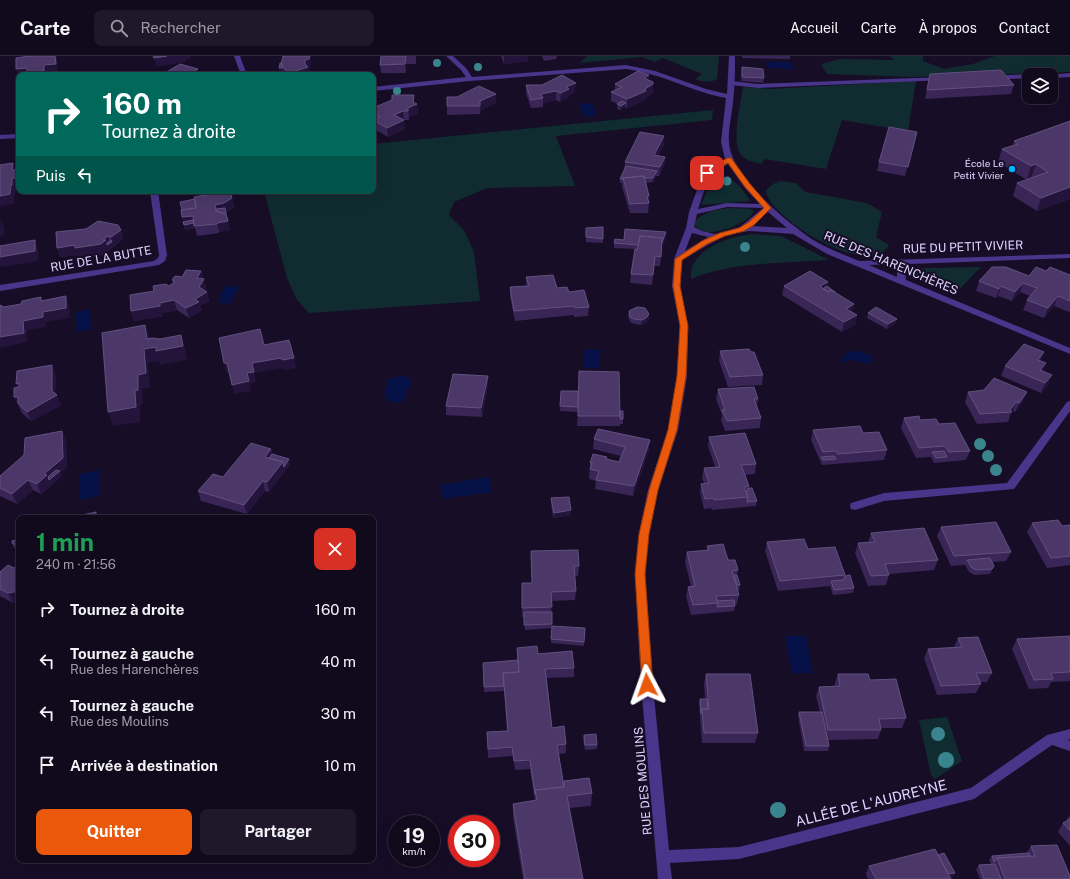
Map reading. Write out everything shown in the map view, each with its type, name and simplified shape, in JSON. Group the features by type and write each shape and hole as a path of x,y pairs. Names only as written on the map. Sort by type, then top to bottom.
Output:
{"street":[{"path":"237,56 243,72"},
{"path":"449,56 464,69 470,79"},
{"path":"729,160 724,142 730,97 732,56"},
{"path":"376,89 470,79 626,67 648,70 696,90 730,97"},
{"path":"1058,76 1070,75"},
{"path":"989,78 1022,76"},
{"path":"731,83 758,86 950,79"},
{"path":"0,138 16,136"},
{"name":"RUE DES HARENCHÈRES","path":"729,160 748,186 767,207 797,232 830,252 1070,351"},
{"name":"RUE DES MOULINS","path":"666,879 647,685 640,574 644,534 652,497 673,430 682,376 684,326 676,286 678,259 690,228 693,212 707,173 729,160"},
{"name":"RUE DE LA BUTTE","path":"0,288 156,263 162,259 163,255 154,194"},
{"path":"693,212 727,205 767,207"},
{"path":"678,259 716,237 742,229 752,223 767,207"},
{"path":"690,228 699,233 716,237"},
{"path":"742,229 769,228 797,232"},
{"name":"RUE DU PETIT VIVIER","path":"857,264 1070,256"},
{"path":"902,282 900,273 902,266 908,261"},
{"path":"855,506 884,497 1010,486 1070,404"},
{"name":"ALLÉE DE L'AUDREYNE","path":"663,857 739,853 974,793 1051,739 1070,734"},
{"path":"1051,739 1070,746"}],"green space":[{"path":"587,56 719,56 717,79 706,82 695,79 702,74 663,58 655,62 642,57 580,63"},
{"path":"890,56 923,56 923,61 944,69 973,64 995,56 1070,56 1070,72 1058,72 1058,68 1022,68 1022,74 913,77 827,74 821,64 840,59 894,60"},
{"path":"916,81 908,131 842,120 826,169 764,159 762,164 746,159 742,156 739,150 737,142 737,123 743,87 769,89"},
{"path":"713,110 712,120 556,136 575,186 487,188 454,202 449,215 464,230 474,252 480,301 309,313 297,300 287,278 265,194 376,194 376,144"},
{"path":"718,177 724,177 733,181 741,188 751,201 701,205 711,181"},
{"path":"780,181 796,183 805,192 867,203 882,212 876,237 889,245 877,254 860,255 840,250 818,240 781,214 770,200 766,190 773,184"},
{"path":"732,208 750,209 754,211 741,223 720,231 709,232 699,229 694,225 694,222 702,215 716,210"},
{"path":"751,234 781,236 829,260 740,266 706,273 691,279 692,269 696,260 711,247 732,238"},
{"path":"981,267 954,295 918,280 913,274 919,269 927,268"},
{"path":"947,717 962,761 935,779 931,775 919,720"}],"shaded area":[{"path":"765,62 791,62 794,69 768,68"},
{"path":"592,103 597,115 584,117 579,104"},
{"path":"225,286 239,287 230,304 218,302"},
{"path":"90,309 91,329 77,332 76,312"},
{"path":"585,349 601,350 598,369 583,367"},
{"path":"848,351 862,352 871,356 873,361 869,364 847,359 846,363 841,361"},
{"path":"400,376 405,376 411,380 411,385 407,389 406,396 403,401 393,403 385,396 385,388 388,384 386,381"},
{"path":"99,470 99,496 80,500 79,474"},
{"path":"489,477 492,492 443,499 440,485"},
{"path":"785,636 806,636 813,673 792,673"}],"building":[{"path":"29,56 55,56 56,64 44,65 44,71 27,72 27,68 16,69 16,58"},
{"path":"153,56 167,56 154,58"},
{"path":"283,56 310,56 309,59 305,60 305,64 308,67 292,72 288,72 281,65"},
{"path":"381,56 406,56 405,64 380,65"},
{"path":"280,63 282,63 282,68 279,68"},
{"path":"180,64 198,69 193,72 167,72"},
{"path":"742,67 763,69 764,78 742,77"},
{"path":"1001,70 1014,85 927,90 930,74"},
{"path":"638,71 649,75 644,78 653,82 653,84 645,89 646,91 627,99 611,92 622,87 615,84"},
{"path":"562,75 576,83 566,87 569,89 561,93 556,91 541,94 543,98 531,100 526,85 542,85"},
{"path":"479,86 496,94 480,101 480,106 447,106 447,97 457,97"},
{"path":"392,95 414,95 413,102 417,104 408,108 408,111 403,111 394,115 404,120 387,128 376,122 376,119 380,117 376,115 376,107 392,100"},
{"path":"622,101 626,103 621,106 617,104"},
{"path":"1070,121 1070,187 1041,198 1017,183 1048,172 1036,164 1031,166 1002,149 1018,144 1014,141"},
{"path":"889,127 917,132 908,167 879,162"},
{"path":"640,132 664,136 654,155 665,157 660,167 625,162"},
{"path":"13,163 12,170 16,170 16,178 12,178 10,194 0,196 0,165"},
{"path":"626,166 657,171 653,178 644,178 644,176 620,179"},
{"path":"644,176 649,196 647,196 649,203 630,204 623,178"},
{"path":"212,194 231,194 232,198 224,203 215,205 216,211 226,214 228,221 217,224 194,226 193,216 182,217 181,210 196,208 194,197"},
{"path":"195,199 196,208 182,210 180,202"},
{"path":"225,208 226,214 217,211 216,209"},
{"path":"193,220 194,223 184,225 183,222"},
{"path":"98,221 118,225 121,230 111,237 108,236 101,244 75,248 75,245 57,248 56,232 86,229"},
{"path":"603,227 603,239 586,237 586,228"},
{"path":"625,229 666,232 662,242 662,238 640,236 638,245 614,243 615,239 624,240"},
{"path":"640,236 662,238 661,257 655,256 653,275 631,274 635,249 637,250"},
{"path":"35,240 35,251 0,257 0,246"},
{"path":"111,240 112,242 107,245 107,243"},
{"path":"992,267 1006,267 1029,276 1036,267 1046,271 1050,267 1070,275 1070,301 1058,296 1048,308 1027,300 1037,288 1023,283 1015,292 1001,286 999,289 979,281"},
{"path":"186,270 201,271 197,278 204,279 199,287 207,292 195,299 199,302 186,308 174,300 160,303 160,306 131,311 130,295 154,291 153,286 166,284 169,286 175,282 172,280 175,276 182,277"},
{"path":"810,271 828,282 820,286 828,292 831,290 854,304 846,309 857,315 844,322 784,286"},
{"path":"553,275 557,288 567,287 569,292 584,290 589,307 575,308 574,306 514,311 510,287 529,286 526,277"},
{"path":"827,286 835,292 831,290 828,292 823,289"},
{"path":"66,296 66,308 43,312 43,317 23,321 24,333 0,337 0,305 4,307 21,304 22,301 41,297 41,301"},
{"path":"637,307 645,308 649,314 646,318 642,320 630,317 629,311"},
{"path":"876,307 897,319 888,324 868,313"},
{"path":"145,325 147,339 160,339 181,335 183,346 156,351 156,347 144,349 146,373 138,375 138,390 135,391 136,407 108,412 102,333"},
{"path":"260,329 264,345 289,340 294,358 282,360 281,358 252,363 254,372 247,373 249,381 232,385 227,363 224,363 219,338"},
{"path":"1024,344 1044,352 1038,360 1046,363 1040,370 1052,375 1045,383 1005,366"},
{"path":"749,349 751,352 754,352 763,375 730,377 720,351"},
{"path":"52,365 52,391 57,395 27,412 18,403 18,397 14,397 14,388 19,387 19,383 16,384 17,371"},
{"path":"579,371 619,372 620,416 578,416"},
{"path":"453,374 488,376 481,408 446,406"},
{"path":"994,378 1027,392 1019,403 1016,402 1010,410 1012,412 980,414 968,392 984,390"},
{"path":"754,387 758,399 754,399 761,418 727,421 722,410 725,410 718,389"},
{"path":"561,391 578,391 578,407 560,406"},
{"path":"620,411 623,411 623,419 620,419"},
{"path":"919,416 920,420 936,419 939,424 955,423 970,451 949,452 945,446 919,448 904,418"},
{"path":"860,426 863,433 879,432 887,450 838,454 836,451 823,452 813,430"},
{"path":"598,429 650,440 634,486 596,480 599,471 590,469 593,454 607,457 606,459 619,462 625,447 594,439"},
{"path":"62,431 63,458 44,474 47,475 37,484 28,480 12,494 0,488 0,476 24,455 25,438"},
{"path":"745,433 756,464 741,465 749,486 744,487 748,497 714,500 713,498 705,499 701,484 709,483 704,468 720,467 709,437"},
{"path":"251,443 271,449 265,457 283,462 267,482 263,481 244,505 198,491 213,474 223,477"},
{"path":"944,451 947,457 936,458 932,452"},
{"path":"272,454 289,459 284,467 283,462 269,458"},
{"path":"834,456 836,459 823,460 821,457"},
{"path":"56,470 60,471 49,480 48,477"},
{"path":"748,488 752,488 757,501 747,502 748,497 746,491 748,491"},
{"path":"569,497 571,510 554,513 551,498"},
{"path":"96,512 96,515 82,515"},
{"path":"1058,520 1062,526 1070,525 1070,556 1051,558 1032,523"},
{"path":"996,522 1011,552 954,556 941,527"},
{"path":"924,528 938,560 885,564 889,575 871,576 858,543 875,542 871,533"},
{"path":"804,539 808,549 835,547 845,575 780,581 767,542"},
{"path":"16,540 16,545 12,543 12,541"},
{"path":"723,544 728,560 735,560 738,570 732,571 739,595 716,596 718,603 693,605 688,587 695,586 687,552 709,550 707,546"},
{"path":"578,550 579,566 574,566 576,591 551,592 552,607 522,608 522,583 532,583 531,551"},
{"path":"990,558 994,566 992,569 976,570 971,567 967,560"},
{"path":"8,565 14,568 16,566 16,592 8,593 0,589 0,572"},
{"path":"734,575 737,575 740,585 737,585"},
{"path":"850,575 854,588 834,590 831,581 844,580 845,576"},
{"path":"734,600 735,606 717,607 717,601"},
{"path":"524,612 552,612 552,624 524,625"},
{"path":"552,626 585,628 584,642 551,639"},
{"path":"1070,636 1070,672 1051,673 1053,679 1034,680 1017,639"},
{"path":"978,637 992,673 976,673 981,684 941,686 928,649 962,647 958,638"},
{"path":"537,646 538,654 572,651 574,668 545,669 552,728 564,726 566,744 557,745 564,787 535,790 535,794 530,760 514,761 512,747 488,749 487,732 508,731 503,673 519,672 517,648"},
{"path":"518,660 519,672 503,673 504,686 484,687 483,663"},
{"path":"706,674 750,674 758,733 704,733 702,709 709,709"},
{"path":"838,674 868,674 870,680 896,679 906,718 879,719 881,730 828,730 819,687 840,686"},
{"path":"700,699 707,699 708,709 702,709 701,714"},
{"path":"799,712 822,712 829,746 806,746"},
{"path":"596,734 597,745 585,745 584,735"},
{"path":"589,778 592,793 567,796 583,879 525,879 513,804 537,800 535,790 564,787 564,781"},
{"path":"1070,819 1070,831 1063,823"},
{"path":"1057,845 1070,879 1005,879 997,858 1035,856 1031,846"},
{"path":"935,849 951,879 876,879 869,866"},
{"path":"944,853 955,873 948,874 938,855"},
{"path":"1029,853 1030,856 997,858 994,862 992,856"},
{"path":"995,864 1001,879 984,879 979,865"}],"place":[{"name":"École Le Petit Vivier","path":"1012,169"}],"route":[{"path":"647,685 640,574 644,534 654,490 673,430 682,376 684,326 676,286 678,259 704,243 723,234 742,229 752,223 757,216 768,208 748,186 729,160 707,173"}]}
